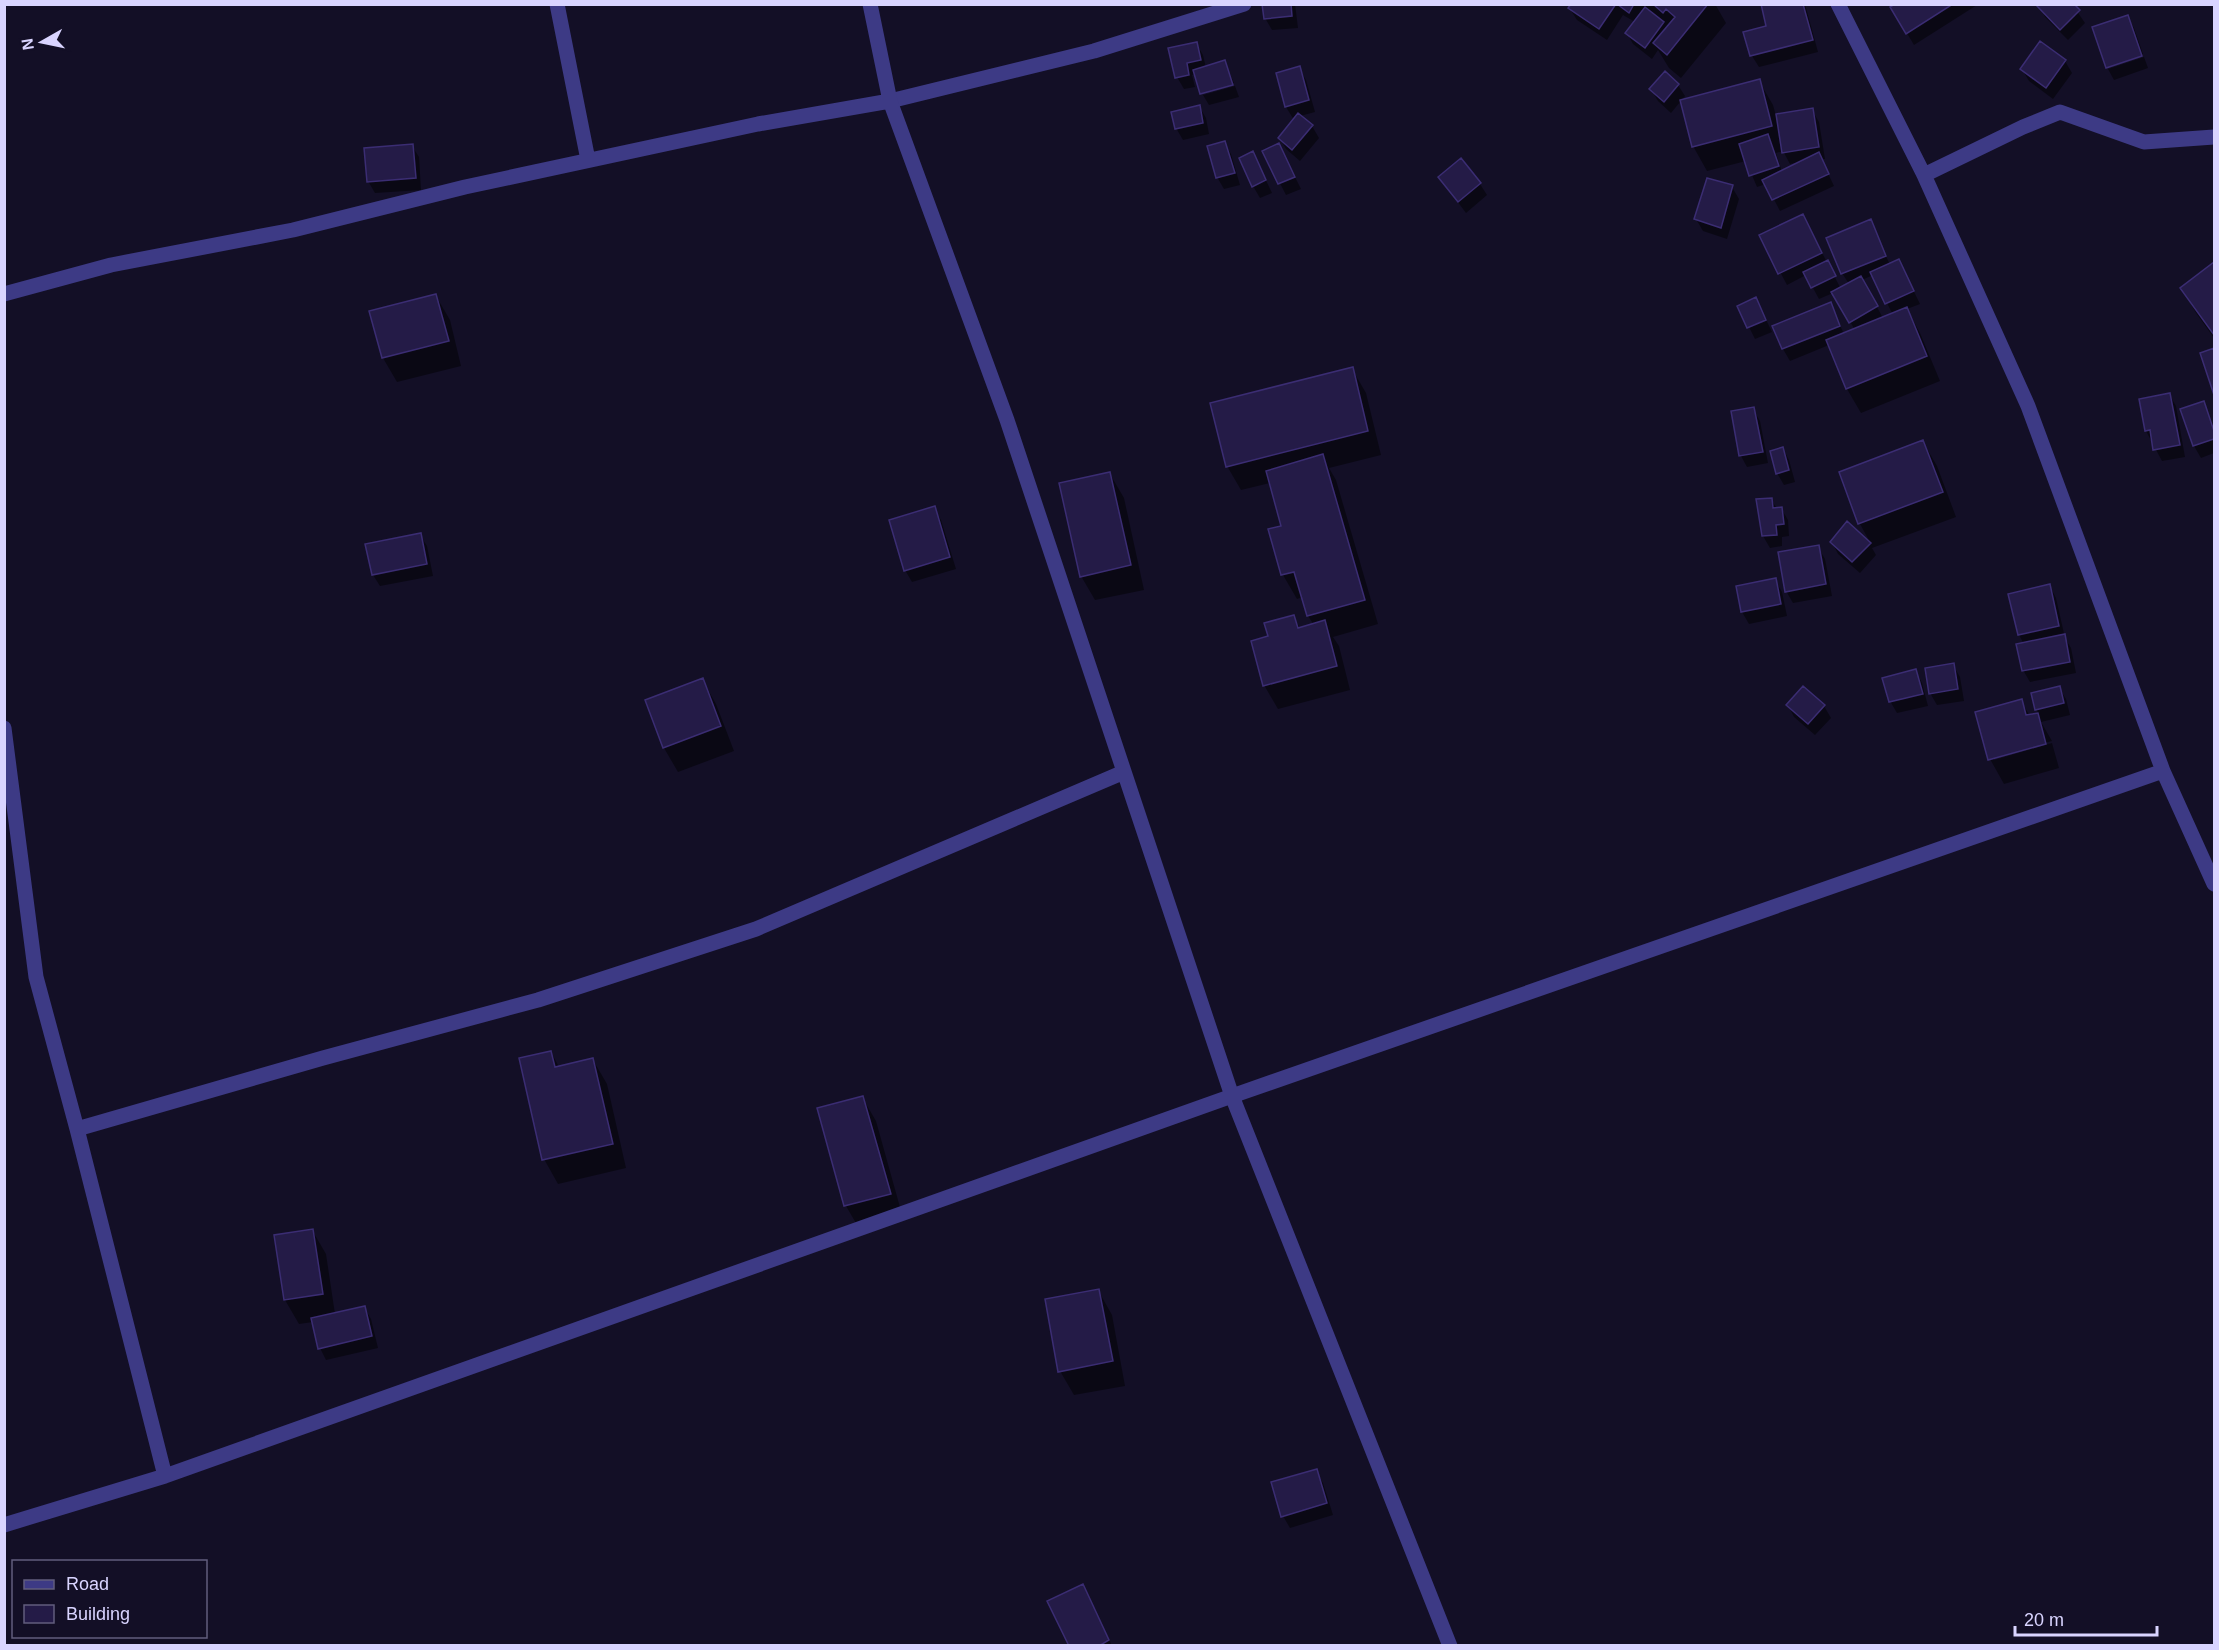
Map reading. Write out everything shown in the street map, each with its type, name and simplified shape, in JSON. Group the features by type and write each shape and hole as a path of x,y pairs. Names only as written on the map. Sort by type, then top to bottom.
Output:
{"street":[{"path":"556,4 588,160"},
{"path":"870,4 890,100 1007,420 1232,1096 1450,1646"},
{"path":"4,294 111,265 293,230 465,187 588,160 758,124 890,100 1094,51 1244,4"},
{"path":"1838,4 1924,175 2028,405 2163,771 2214,884"},
{"path":"1924,175 2023,127 2060,112 2144,142 2214,136"},
{"path":"4,728 36,977 165,1476"},
{"path":"4,1525 165,1476 1232,1096 2163,771"},
{"path":"77,1129 538,999 756,929 1124,772"}],"building":[{"path":"1262,4 1291,4 1292,16 1264,19"},
{"path":"1571,4 1616,4 1599,29 1568,8"},
{"path":"1617,4 1634,4 1629,13"},
{"path":"1653,4 1708,4 1667,55 1653,43 1675,17 1666,9 1663,13"},
{"path":"1761,4 1803,4 1813,40 1750,56 1743,32 1766,26"},
{"path":"1895,4 1953,4 1906,34 1890,7"},
{"path":"2074,4 2080,10 2060,30 2036,5"},
{"path":"1645,7 1664,22 1645,48 1625,33"},
{"path":"2128,15 2142,56 2106,68 2092,27"},
{"path":"2040,41 2066,60 2046,88 2020,69"},
{"path":"1197,42 1201,60 1187,63 1189,75 1175,78 1168,48"},
{"path":"1225,60 1233,85 1200,94 1193,70"},
{"path":"1300,66 1309,100 1285,107 1276,73"},
{"path":"1665,71 1679,84 1664,102 1649,89"},
{"path":"1760,79 1772,126 1692,147 1680,100"},
{"path":"1200,105 1203,123 1175,129 1171,112"},
{"path":"1813,108 1819,147 1782,153 1776,114"},
{"path":"1298,113 1313,125 1292,150 1278,138"},
{"path":"1768,134 1779,166 1749,176 1739,144"},
{"path":"1225,141 1235,173 1216,178 1207,146"},
{"path":"1279,143 1295,177 1278,184 1262,151"},
{"path":"413,144 416,178 367,182 364,148"},
{"path":"1253,151 1266,180 1252,187 1239,158"},
{"path":"1819,152 1829,174 1772,200 1762,180"},
{"path":"1461,158 1481,183 1458,202 1438,177"},
{"path":"1707,178 1733,185 1721,228 1694,219"},
{"path":"1803,214 1822,253 1778,274 1759,235"},
{"path":"1871,219 1886,256 1841,274 1826,238"},
{"path":"1899,259 1914,291 1885,304 1870,272"},
{"path":"1828,260 1836,276 1811,288 1803,272"},
{"path":"2214,262 2214,335 2180,288"},
{"path":"1861,276 1878,306 1849,323 1831,292"},
{"path":"436,294 449,341 382,358 369,311"},
{"path":"1756,297 1766,320 1747,328 1737,306"},
{"path":"1831,302 1840,326 1782,349 1772,326"},
{"path":"1907,307 1927,356 1846,389 1826,340"},
{"path":"2214,348 2214,395 2200,353"},
{"path":"1353,367 1368,431 1226,467 1210,403"},
{"path":"2170,393 2180,445 2153,450 2150,430 2145,431 2139,399"},
{"path":"2204,401 2214,431 2214,439 2193,446 2180,409"},
{"path":"1754,407 1763,452 1739,456 1731,411"},
{"path":"1923,440 1943,492 1858,524 1839,472"},
{"path":"1783,447 1789,470 1776,474 1770,451"},
{"path":"1323,454 1365,600 1307,616 1294,572 1281,575 1268,529 1281,526 1266,471"},
{"path":"1110,472 1131,565 1080,577 1059,483"},
{"path":"1772,498 1773,508 1782,507 1784,524 1776,525 1777,535 1762,536 1756,499"},
{"path":"935,506 950,557 904,571 889,520"},
{"path":"1847,521 1871,543 1852,562 1830,542"},
{"path":"421,533 427,564 372,575 365,544"},
{"path":"1819,545 1826,584 1785,592 1778,552"},
{"path":"1776,578 1781,604 1741,612 1736,586"},
{"path":"2050,584 2059,626 2018,635 2008,594"},
{"path":"1294,615 1298,628 1325,620 1337,666 1263,686 1251,641 1268,636 1264,623"},
{"path":"2065,634 2070,662 2022,671 2016,644"},
{"path":"1954,663 1958,689 1929,694 1925,668"},
{"path":"1916,669 1923,694 1889,702 1882,678"},
{"path":"703,678 721,726 663,748 645,700"},
{"path":"1803,686 1825,705 1808,724 1786,705"},
{"path":"2060,686 2064,703 2035,710 2031,693"},
{"path":"2022,699 2026,715 2038,713 2046,744 1988,760 1975,712"},
{"path":"551,1051 555,1067 593,1058 613,1144 542,1160 519,1058"},
{"path":"863,1096 891,1194 844,1206 817,1108"},
{"path":"313,1229 323,1294 284,1300 274,1235"},
{"path":"1099,1289 1113,1361 1058,1372 1045,1299"},
{"path":"365,1306 372,1336 318,1349 311,1318"},
{"path":"1317,1469 1327,1503 1281,1517 1271,1482"},
{"path":"1083,1584 1109,1640 1099,1646 1069,1646 1047,1601"}]}
